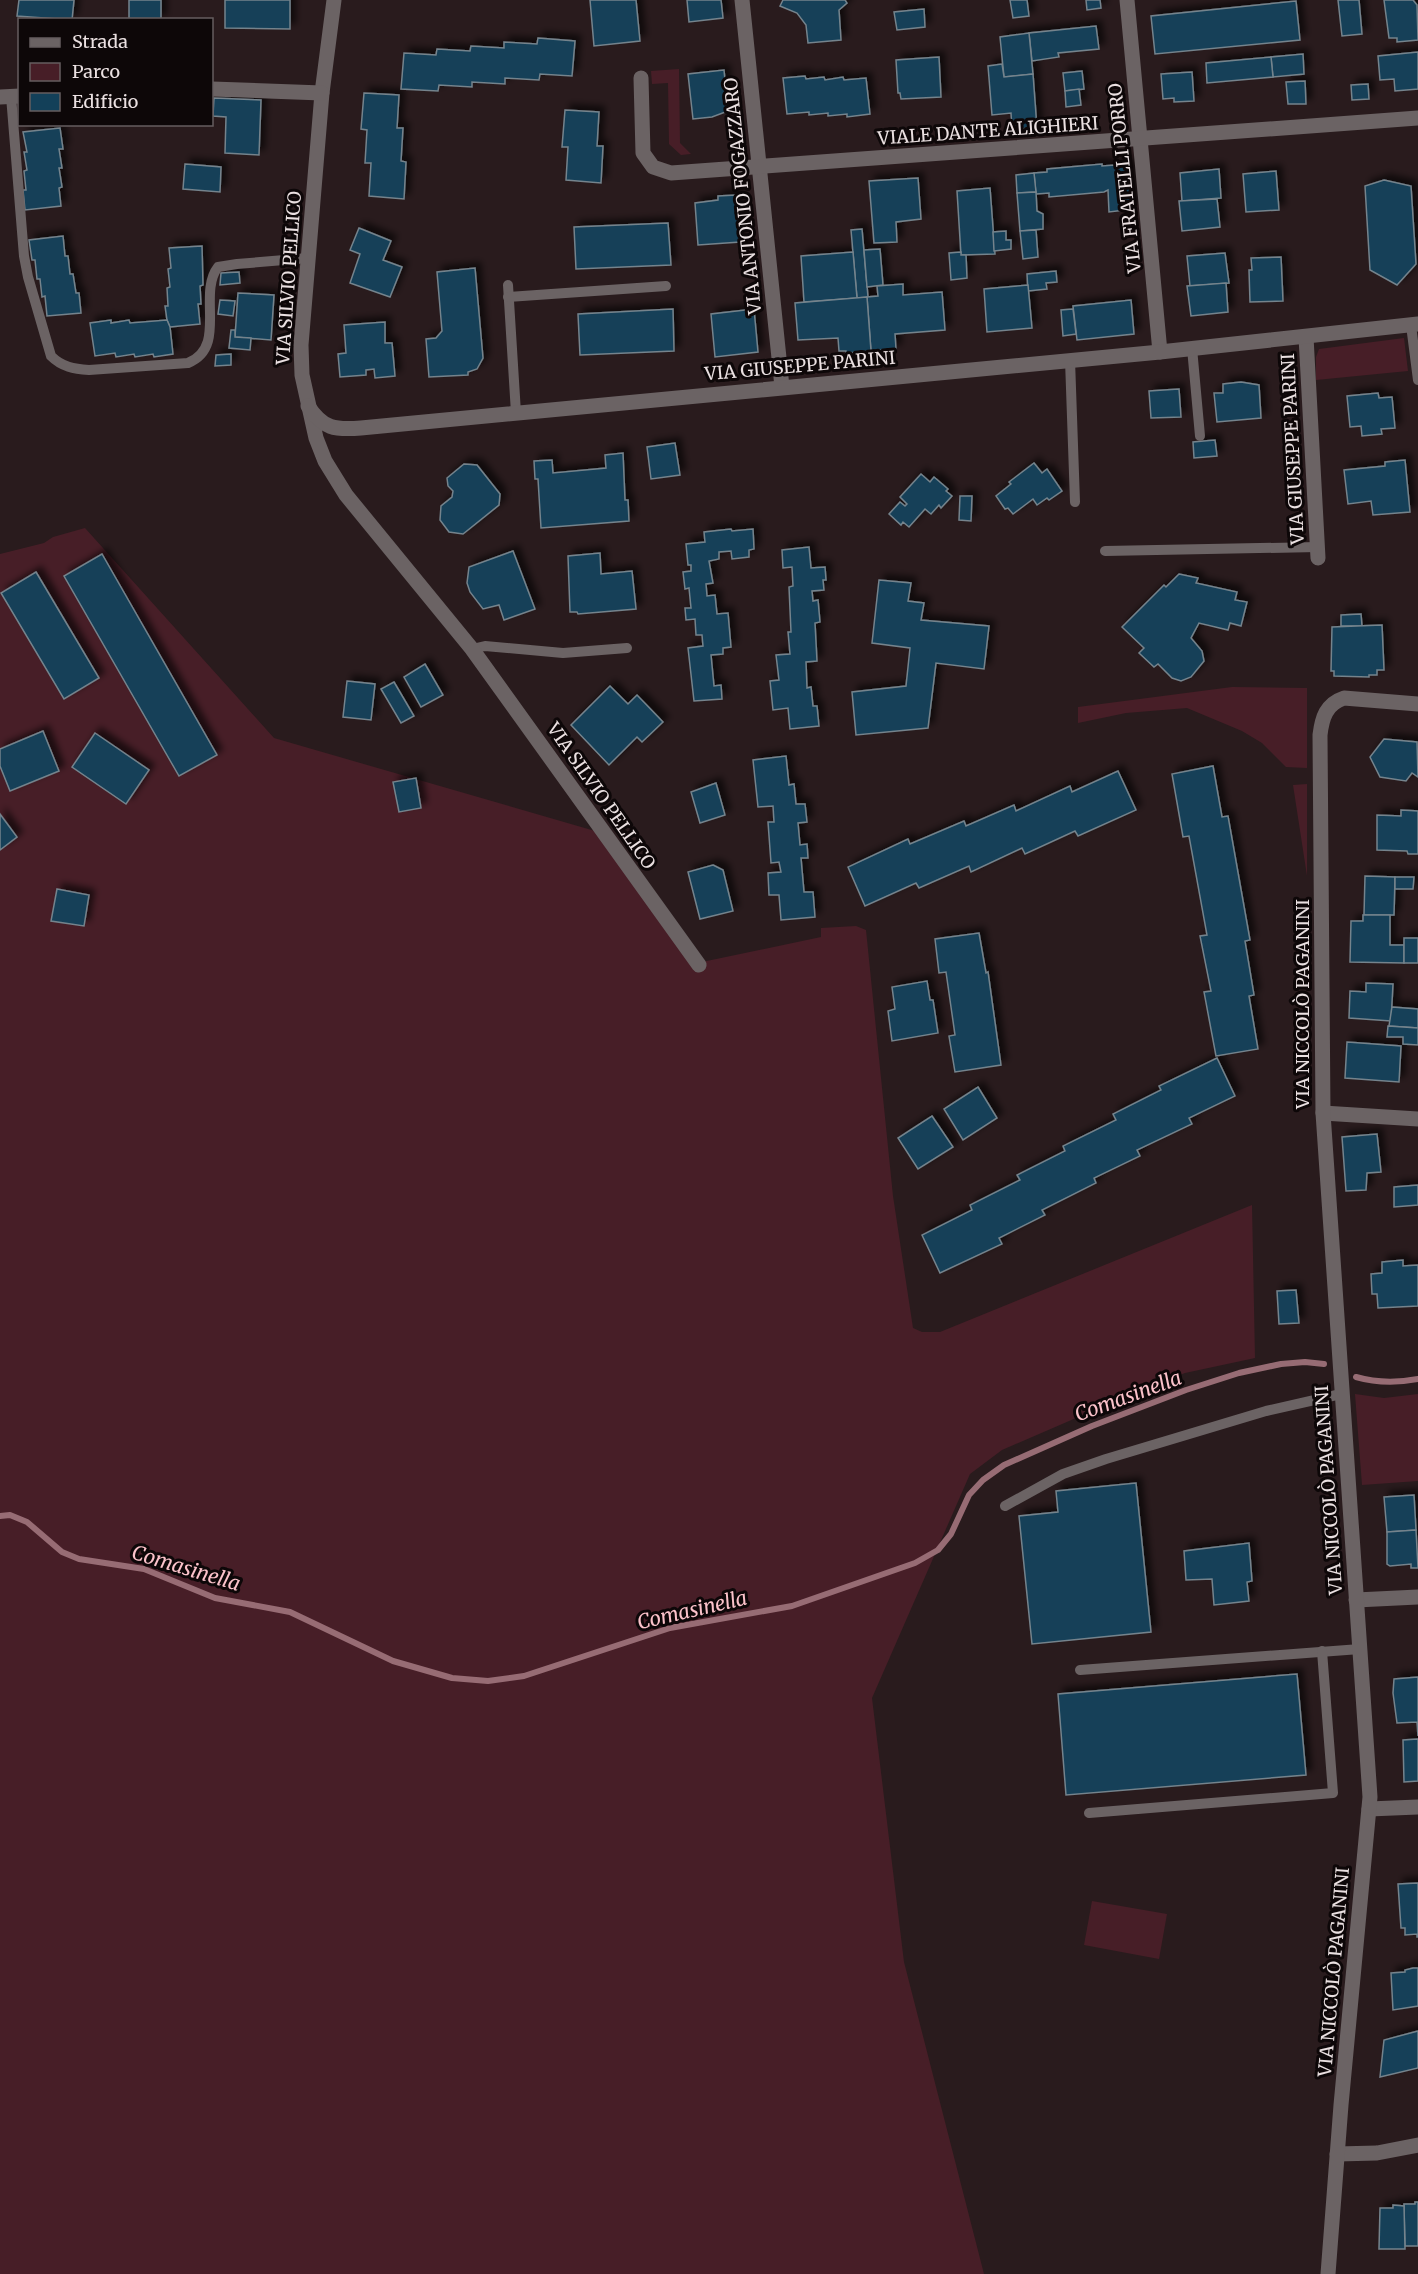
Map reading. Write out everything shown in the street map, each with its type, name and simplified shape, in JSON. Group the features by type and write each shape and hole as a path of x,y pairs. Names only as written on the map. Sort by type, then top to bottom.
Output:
{"street":[{"name":"VIA SILVIO PELLICO","path":"334,0 322,93 301,345 302,375 308,406 325,461 346,495 472,650 699,965"},
{"name":"VIA ANTONIO FOGAZZARO","path":"742,0 782,387"},
{"name":"VIA FRATELLI PORRO","path":"1127,0 1160,352"},
{"name":"VIALE DANTE ALIGHIERI","path":"641,78 642,145 647,160 662,172 681,173 1418,118"},
{"path":"213,88 322,93"},
{"name":"VIA GIUSEPPE PARINI","path":"308,406 316,419 328,427 342,429 1160,352 1414,325"},
{"name":"VIA GIUSEPPE PARINI","path":"1306,337 1318,552"},
{"name":"VIA NICCOLÒ PAGANINI","path":"1328,2274 1369,1809 1369,1776 1323,1113 1320,735 1326,710 1337,700 1351,697 1418,704"},
{"path":"1323,1113 1418,1119"},
{"path":"1356,1600 1418,1597"},
{"path":"1369,1809 1418,1807"},
{"path":"1337,2154 1377,2153 1418,2145"}],"lane":[{"path":"10,96 28,277 51,356 58,363 89,370 188,363 204,353 208,341 212,279 218,267 308,258"},
{"path":"508,285 516,413"},
{"path":"508,297 666,286"},
{"path":"1414,325 1418,380"},
{"path":"1192,348 1200,436"},
{"path":"1070,360 1076,502"},
{"path":"1105,552 1318,552"},
{"path":"472,650 485,646 563,653 627,648"},
{"path":"1005,1506 1063,1474 1106,1459 1266,1412 1341,1394"},
{"path":"1080,1670 1360,1649"},
{"path":"1089,1813 1333,1793 1322,1651"}],"green space":[{"path":"679,69 680,143 691,154 681,155 669,144 668,83 652,84 651,71"},
{"path":"1404,338 1408,371 1316,380 1316,357 1319,349"},
{"path":"85,528 274,738 595,831 702,962 821,937 821,928 856,926 866,930 893,1196 913,1328 922,1332 940,1332 1252,1205 1255,1358 1185,1373 1129,1395 1002,1450 970,1474 872,1698 904,1962 984,2274 0,2274 0,554 44,543 53,537"},
{"path":"1232,687 1307,688 1307,768 1286,767 1262,743 1242,731 1187,708 1126,713 1078,723 1078,707"},
{"path":"1307,784 1307,876 1293,785"},
{"path":"1355,1394 1384,1398 1418,1394 1418,1481 1362,1485"},
{"path":"1092,1901 1167,1914 1159,1959 1084,1945"}],"building":[{"path":"19,0 74,0 72,18 17,16"},
{"path":"129,0 161,0 161,18 129,18"},
{"path":"225,0 290,0 290,29 225,28"},
{"path":"590,0 636,0 640,41 594,46"},
{"path":"687,0 721,0 723,18 689,22"},
{"path":"783,0 845,0 847,3 839,10 841,40 808,43 806,25 797,13 780,6"},
{"path":"1010,0 1027,0 1029,16 1013,18"},
{"path":"1086,0 1100,0 1101,8 1087,10"},
{"path":"1338,0 1359,0 1362,34 1342,36"},
{"path":"1384,0 1413,0 1417,5 1418,40 1397,42 1397,38 1389,38"},
{"path":"1296,1 1300,40 1155,54 1151,16"},
{"path":"924,9 925,27 897,30 894,12"},
{"path":"1096,26 1099,49 1058,53 1059,57 1032,61 1029,33"},
{"path":"1029,33 1033,74 1004,77 1000,37"},
{"path":"538,38 575,41 572,76 540,74 539,80 505,78 505,84 472,82 472,87 439,85 438,91 401,89 404,53 436,55 437,49 470,51 471,46 504,48 504,42 537,44"},
{"path":"1418,52 1418,89 1395,91 1394,79 1380,80 1378,56"},
{"path":"1303,54 1304,74 1273,77 1271,57"},
{"path":"939,57 941,97 901,99 898,93 896,60"},
{"path":"1271,57 1273,77 1207,83 1206,63"},
{"path":"1002,64 1004,77 1033,74 1037,128 1012,129 1011,113 992,115 988,66"},
{"path":"724,70 728,111 712,117 693,119 688,74"},
{"path":"1082,71 1084,89 1065,91 1063,73"},
{"path":"1192,72 1194,101 1174,102 1174,98 1163,99 1161,74"},
{"path":"805,76 806,79 824,77 825,80 843,77 844,80 866,78 870,114 847,117 847,114 828,116 828,113 809,115 809,112 787,114 783,78"},
{"path":"1305,81 1306,104 1288,104 1286,82"},
{"path":"1368,84 1369,99 1352,100 1351,85"},
{"path":"1079,89 1081,105 1066,107 1065,91"},
{"path":"364,93 399,95 397,128 403,128 401,161 406,162 404,199 369,196 371,163 365,163 367,130 361,129"},
{"path":"214,98 261,100 259,155 225,153 226,117 213,116"},
{"path":"565,110 599,112 597,146 603,146 601,183 566,180 568,147 562,147"},
{"path":"60,128 63,149 59,149 62,168 59,168 62,187 59,188 61,206 25,210 23,190 26,190 24,171 27,170 24,152 27,152 23,132"},
{"path":"185,164 221,167 220,192 183,189"},
{"path":"1102,164 1102,166 1130,164 1133,209 1109,212 1108,190 1049,197 1049,193 1036,194 1034,173 1047,172 1047,169"},
{"path":"1219,169 1221,198 1182,201 1180,173"},
{"path":"1276,171 1279,210 1246,212 1243,174"},
{"path":"1034,173 1036,192 1017,193 1016,175"},
{"path":"918,178 921,219 896,222 897,242 874,243 869,181"},
{"path":"1384,180 1411,186 1416,264 1397,285 1370,270 1365,186"},
{"path":"990,188 995,254 961,255 957,191"},
{"path":"1036,192 1037,211 1043,214 1043,229 1020,231 1017,193"},
{"path":"737,195 740,242 698,245 695,203 718,200 718,196"},
{"path":"1217,199 1220,227 1182,231 1179,201"},
{"path":"668,223 671,265 576,269 574,227"},
{"path":"359,228 391,241 383,260 402,267 390,297 350,283 360,254 350,250"},
{"path":"862,229 868,297 857,298 851,230"},
{"path":"1036,230 1038,257 1023,259 1020,231"},
{"path":"1006,231 1006,240 1011,240 1011,249 994,251 993,232"},
{"path":"63,236 70,274 73,274 76,293 79,293 81,313 47,316 45,296 42,297 40,279 37,279 35,260 32,260 29,240"},
{"path":"202,246 203,285 200,286 201,304 198,304 200,324 170,327 165,306 168,306 167,288 170,287 169,248"},
{"path":"880,249 883,285 867,287 864,250"},
{"path":"853,252 857,298 804,302 801,256"},
{"path":"961,252 961,255 966,255 967,278 951,280 949,253"},
{"path":"1225,253 1229,283 1190,286 1187,256"},
{"path":"1281,257 1283,301 1250,302 1251,258"},
{"path":"475,268 483,358 477,369 468,372 468,375 429,377 426,339 436,338 442,331 437,272"},
{"path":"1056,271 1057,282 1046,283 1047,289 1028,291 1027,274"},
{"path":"239,272 240,283 220,285 221,273"},
{"path":"1226,283 1228,312 1191,316 1187,286"},
{"path":"903,284 903,295 942,292 945,330 895,334 896,349 871,351 867,297 878,296 877,286"},
{"path":"1028,285 1032,328 987,332 984,289"},
{"path":"238,293 274,295 271,340 235,337"},
{"path":"867,297 871,351 846,353 846,351 839,351 838,338 798,340 795,303"},
{"path":"220,300 235,301 233,316 218,314"},
{"path":"1131,300 1134,334 1077,340 1073,306"},
{"path":"673,309 674,351 580,355 578,314"},
{"path":"754,309 758,352 715,357 711,314"},
{"path":"1073,309 1076,334 1063,336 1061,310"},
{"path":"111,320 111,323 129,320 130,323 167,320 173,354 154,357 153,354 135,357 134,354 116,357 115,353 95,356 90,323"},
{"path":"385,322 385,343 392,343 395,376 375,378 374,369 366,370 366,375 340,377 338,354 346,353 344,325"},
{"path":"231,330 235,330 235,337 251,338 250,350 229,348"},
{"path":"231,354 231,365 215,366 216,355"},
{"path":"1241,382 1259,385 1261,418 1217,422 1214,393 1223,393 1223,384"},
{"path":"1179,389 1181,417 1151,418 1149,391"},
{"path":"1378,393 1379,398 1392,397 1395,428 1381,429 1382,434 1362,436 1361,426 1350,427 1347,396"},
{"path":"1215,440 1217,456 1194,458 1193,442"},
{"path":"675,443 680,475 651,479 647,447"},
{"path":"623,453 625,500 628,500 629,521 541,528 538,479 535,479 534,461 552,460 553,473 606,468 605,455"},
{"path":"1405,460 1410,512 1373,515 1371,501 1348,504 1344,470 1385,466 1385,462"},
{"path":"1034,463 1042,473 1047,469 1062,491 1037,505 1033,499 1013,514 1008,508 1005,509 996,496 1011,484 1009,482"},
{"path":"464,464 477,465 500,494 499,505 463,534 449,532 440,520 441,506 452,497 453,491 448,486 447,478"},
{"path":"921,474 930,482 934,477 948,489 946,491 952,496 941,508 939,505 931,514 925,509 909,527 903,522 901,525 889,514 900,502 905,506 907,504 900,497"},
{"path":"960,496 972,496 971,521 959,520"},
{"path":"731,529 732,531 753,529 754,549 749,550 749,557 732,559 731,551 719,552 719,559 709,561 713,583 706,584 707,596 715,595 717,614 728,613 731,647 723,648 723,654 711,655 714,686 721,685 722,699 694,701 688,648 703,646 702,635 696,635 695,619 686,620 685,608 691,608 689,588 685,589 683,572 691,571 691,565 688,565 686,544 705,542 704,532"},
{"path":"809,547 811,568 825,567 826,580 823,580 824,590 812,591 813,601 818,600 820,622 815,623 817,661 806,662 807,688 811,687 813,706 817,706 819,726 790,729 788,708 773,710 770,681 779,680 776,655 790,654 789,587 793,586 792,567 783,568 782,550"},
{"path":"513,551 535,609 504,620 499,605 483,609 470,592 467,583 469,567"},
{"path":"600,553 601,574 632,571 636,609 578,614 570,612 568,556"},
{"path":"102,554 217,755 179,776 64,576"},
{"path":"36,572 99,678 64,699 1,593"},
{"path":"1179,574 1198,578 1196,583 1237,592 1235,600 1247,602 1241,626 1230,623 1228,630 1199,623 1191,638 1202,651 1204,661 1191,677 1181,681 1172,678 1158,664 1154,667 1139,653 1144,648 1122,627 1164,585 1166,587"},
{"path":"879,580 911,583 908,601 924,603 921,620 989,626 984,669 936,663 928,728 856,735 852,692 906,686 910,648 872,643"},
{"path":"1361,614 1362,626 1341,626 1341,615"},
{"path":"1382,625 1384,670 1377,670 1377,675 1369,675 1369,677 1334,676 1334,671 1331,671 1332,627"},
{"path":"425,664 443,695 421,707 404,677"},
{"path":"347,681 375,684 371,720 343,717"},
{"path":"394,682 414,716 401,723 381,689"},
{"path":"610,686 628,704 637,695 663,722 642,742 637,737 609,765 571,725"},
{"path":"43,731 59,771 10,791 0,766 0,749"},
{"path":"95,733 149,770 126,804 72,767"},
{"path":"1384,739 1417,742 1418,777 1412,773 1406,781 1380,777 1370,757"},
{"path":"786,756 789,785 794,784 796,804 805,804 807,822 798,823 800,845 807,844 808,858 801,858 804,892 813,892 815,917 781,920 779,895 769,895 768,873 781,872 779,862 771,863 768,822 774,822 773,806 758,807 753,760"},
{"path":"1213,766 1222,817 1228,816 1250,940 1245,941 1254,995 1249,996 1258,1049 1216,1056 1204,992 1211,991 1200,936 1207,935 1189,836 1183,837 1172,774"},
{"path":"1118,771 1136,810 1078,836 1075,831 1025,854 1022,848 971,872 969,866 919,888 916,883 865,906 848,867 908,839 910,844 964,821 966,826 1014,805 1016,811 1070,786 1072,792"},
{"path":"416,778 421,808 399,812 393,782"},
{"path":"716,783 725,815 700,823 691,792"},
{"path":"1401,810 1418,811 1418,854 1408,854 1407,851 1377,850 1377,815 1401,816"},
{"path":"0,814 17,837 0,850"},
{"path":"713,865 723,870 733,911 700,919 688,872"},
{"path":"1365,876 1395,877 1394,915 1364,915"},
{"path":"1395,877 1414,877 1413,889 1395,889"},
{"path":"57,889 89,895 84,926 51,921"},
{"path":"1363,915 1390,915 1390,945 1404,945 1404,963 1350,962 1351,921 1363,921"},
{"path":"979,933 986,973 988,972 1001,1065 955,1072 949,1036 955,1035 946,972 939,973 935,939"},
{"path":"1404,938 1418,938 1418,963 1404,963"},
{"path":"927,981 930,1000 933,1000 938,1033 892,1041 888,1011 895,1009 892,987"},
{"path":"1366,983 1393,984 1391,1021 1349,1018 1350,991 1366,992"},
{"path":"1392,1007 1418,1009 1418,1028 1389,1026"},
{"path":"1388,1026 1418,1028 1418,1045 1403,1044 1403,1037 1387,1037"},
{"path":"1347,1042 1401,1046 1399,1082 1345,1078"},
{"path":"1217,1058 1235,1096 1189,1118 1192,1124 1137,1150 1140,1156 1094,1178 1096,1183 1042,1210 1045,1215 999,1238 1002,1244 940,1273 922,1235 972,1210 970,1205 1020,1180 1017,1175 1065,1151 1063,1146 1116,1120 1113,1114 1161,1090 1159,1086"},
{"path":"978,1087 997,1118 963,1140 944,1109"},
{"path":"932,1116 953,1147 918,1169 898,1138"},
{"path":"1377,1134 1381,1172 1367,1173 1366,1190 1346,1191 1342,1137"},
{"path":"1418,1185 1418,1205 1394,1207 1394,1187"},
{"path":"1403,1260 1403,1266 1418,1265 1418,1306 1378,1308 1377,1294 1372,1294 1371,1274 1382,1273 1382,1262"},
{"path":"1296,1290 1299,1323 1279,1324 1277,1291"},
{"path":"1136,1483 1151,1632 1032,1644 1019,1516 1058,1512 1056,1491"},
{"path":"1414,1495 1416,1530 1387,1532 1384,1497"},
{"path":"1416,1530 1418,1568 1411,1568 1411,1564 1390,1566 1387,1564 1387,1532"},
{"path":"1249,1543 1252,1581 1247,1582 1249,1601 1214,1605 1212,1579 1186,1580 1184,1551"},
{"path":"1297,1674 1306,1775 1066,1795 1058,1694"},
{"path":"1418,1677 1418,1736 1417,1722 1397,1723 1393,1693 1394,1679"},
{"path":"1418,1739 1418,1781 1404,1782 1403,1740"},
{"path":"1418,1883 1417,1937 1417,1934 1405,1935 1405,1928 1401,1928 1398,1884"},
{"path":"1418,1968 1418,2006 1393,2010 1391,1973 1405,1972"},
{"path":"1418,2031 1418,2068 1380,2077 1384,2040"},
{"path":"1418,2202 1418,2246 1405,2246 1404,2204 1415,2204"},
{"path":"1393,2205 1404,2206 1405,2249 1379,2249 1380,2208 1393,2208"}],"waterway":[{"name":"Comasinella","path":"0,1516 10,1515 27,1522 62,1552 79,1559 144,1569 215,1598 290,1612 393,1661 452,1678 488,1681 524,1676 670,1628 792,1606 915,1563 938,1550 951,1534 969,1495 983,1480 1004,1465 1092,1426 1186,1390 1239,1373 1281,1364 1305,1362 1324,1364"},
{"name":"Comasinella","path":"1356,1377 1387,1382 1418,1379"}]}
